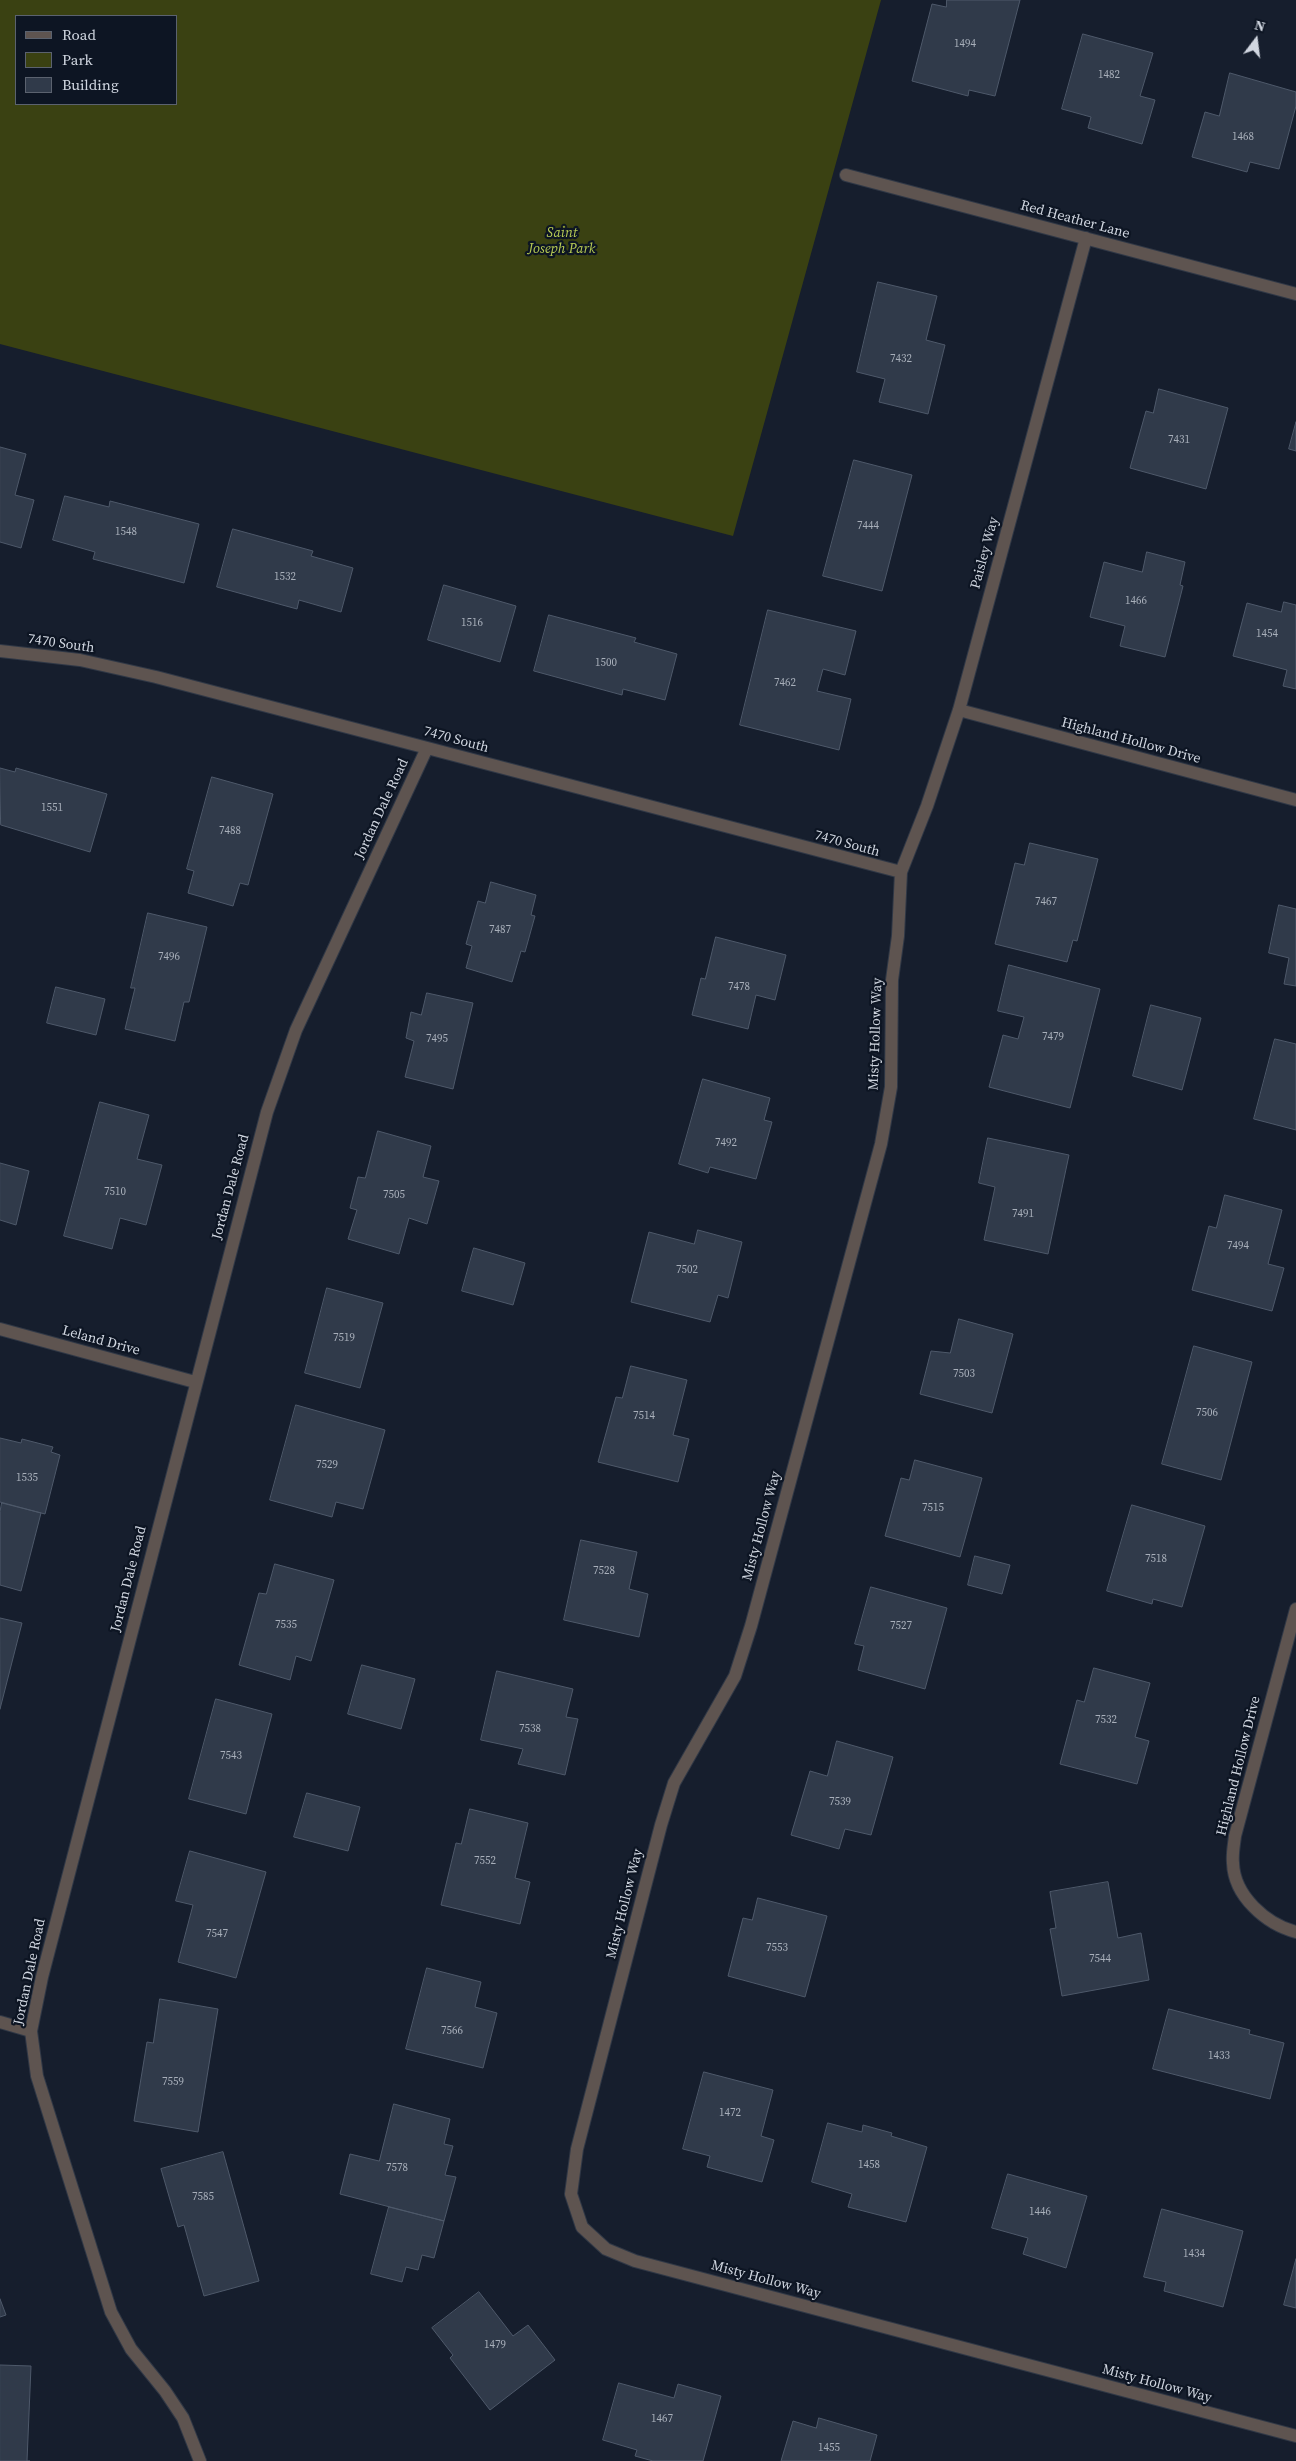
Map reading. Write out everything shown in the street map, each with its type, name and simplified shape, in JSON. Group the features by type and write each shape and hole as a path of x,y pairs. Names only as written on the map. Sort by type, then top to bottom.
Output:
{"street":[{"name":"Red Heather Lane","path":"846,175 1296,294"},
{"name":"Paisley Way","path":"901,872 927,806 959,710 1086,238"},
{"name":"7470 South","path":"0,651 80,660 156,677 901,872"},
{"name":"Highland Hollow Drive","path":"959,710 1296,800"},
{"name":"Jordan Dale Road","path":"200,2461 183,2418 165,2391 131,2349 111,2312 36,2076 31,2031 42,1977 195,1382 267,1112 296,1030 427,748"},
{"name":"Misty Hollow Way","path":"901,872 898,936 892,980 891,1088 881,1144 751,1626 735,1676 674,1783 661,1824 577,2149 571,2194 582,2228 606,2249 635,2261 1296,2436"},
{"name":"Leland Drive","path":"0,1329 195,1382"},
{"name":"Highland Hollow Drive","path":"1296,1609 1235,1836 1233,1864 1240,1891 1260,1914 1296,1932"},
{"path":"0,2022 31,2031"}],"green space":[{"name":"Saint Joseph Park","path":"0,0 881,0 733,536 0,344"}],"building":[{"path":"947,0 1020,0 995,96 969,90 968,96 912,81 932,4 946,7"},
{"path":"1083,34 1153,53 1140,96 1155,100 1142,144 1088,128 1091,117 1062,109"},
{"path":"1230,73 1296,92 1296,106 1279,169 1250,162 1247,172 1192,157 1205,112 1219,116"},
{"path":"878,282 937,296 926,340 945,345 928,414 879,402 885,379 857,372"},
{"path":"1159,389 1228,408 1206,489 1130,468 1146,411 1153,413"},
{"path":"1296,422 1296,451 1289,449"},
{"path":"0,447 26,454 15,495 34,500 21,548 0,542"},
{"path":"854,460 912,475 882,591 823,576"},
{"path":"65,496 109,507 110,501 199,524 184,583 93,559 95,552 53,540"},
{"path":"233,529 313,551 311,556 353,568 341,612 299,600 297,609 217,587"},
{"path":"1147,552 1185,562 1180,585 1183,586 1165,657 1120,646 1125,626 1090,617 1104,562 1142,572"},
{"path":"444,585 516,606 500,662 428,640"},
{"path":"1284,602 1296,605 1296,689 1283,686 1287,670 1233,656 1247,603 1281,612"},
{"path":"768,610 856,631 845,675 823,669 817,691 851,699 839,750 740,725"},
{"path":"549,615 636,638 634,642 677,654 665,700 623,689 622,695 534,671"},
{"path":"0,768 15,772 16,768 107,794 90,852 1,825"},
{"path":"212,777 273,794 248,885 240,883 233,906 188,893 194,871 187,869"},
{"path":"1030,843 1098,859 1077,941 1073,940 1067,962 995,944 1015,863 1024,865"},
{"path":"491,882 536,895 531,915 535,916 525,952 521,951 512,982 466,968 472,946 466,944 478,901 485,903"},
{"path":"1279,905 1296,909 1296,986 1284,984 1289,958 1269,953"},
{"path":"148,913 207,927 189,1002 184,1002 175,1041 125,1029 135,988 131,988"},
{"path":"716,937 786,955 775,1000 756,995 748,1029 692,1015 701,978 705,979"},
{"path":"1009,965 1100,989 1070,1108 989,1087 1003,1035 1018,1039 1024,1017 998,1011"},
{"path":"56,987 105,999 96,1035 47,1023"},
{"path":"427,993 473,1003 453,1089 405,1077 414,1041 406,1038 411,1012 421,1015"},
{"path":"1151,1005 1201,1018 1182,1090 1133,1076"},
{"path":"1275,1039 1296,1044 1296,1130 1254,1119"},
{"path":"703,1079 770,1098 764,1120 772,1122 756,1179 710,1167 708,1173 679,1164"},
{"path":"100,1102 149,1115 137,1159 162,1165 146,1225 120,1218 112,1249 64,1236"},
{"path":"378,1131 431,1146 423,1177 439,1181 427,1224 409,1218 399,1254 348,1239 357,1210 350,1208 358,1177 365,1178"},
{"path":"988,1138 1069,1155 1048,1254 984,1240 995,1187 979,1183"},
{"path":"0,1163 29,1171 16,1225 0,1220"},
{"path":"1225,1195 1282,1210 1268,1264 1284,1268 1272,1311 1192,1290 1209,1226 1216,1228"},
{"path":"698,1230 742,1242 728,1298 718,1295 710,1322 631,1302 649,1232 694,1244"},
{"path":"474,1248 525,1263 513,1305 462,1291"},
{"path":"327,1288 383,1303 360,1388 305,1373"},
{"path":"959,1319 1013,1334 992,1413 920,1394 931,1351 950,1353"},
{"path":"1194,1346 1252,1362 1221,1480 1162,1464"},
{"path":"631,1366 687,1380 673,1435 689,1439 678,1482 598,1462 616,1397 622,1398"},
{"path":"296,1405 385,1430 363,1509 336,1502 332,1517 270,1500"},
{"path":"0,1438 21,1443 22,1439 53,1447 51,1452 60,1455 45,1514 0,1502"},
{"path":"915,1460 982,1478 960,1557 885,1536 901,1478 909,1480"},
{"path":"2,1503 41,1513 21,1591 0,1585 0,1512"},
{"path":"1132,1505 1205,1526 1182,1607 1153,1599 1152,1604 1107,1591"},
{"path":"581,1540 637,1552 629,1589 648,1594 639,1637 564,1620"},
{"path":"975,1556 1010,1565 1002,1594 968,1585"},
{"path":"275,1564 334,1580 311,1661 296,1656 290,1680 239,1665 259,1593 266,1594"},
{"path":"871,1587 947,1608 925,1689 858,1670 864,1646 855,1644"},
{"path":"0,1618 22,1623 0,1709"},
{"path":"362,1665 415,1679 401,1729 348,1714"},
{"path":"1094,1668 1150,1683 1135,1737 1149,1741 1137,1784 1060,1764 1077,1700 1084,1702"},
{"path":"497,1671 573,1689 566,1717 578,1719 565,1775 518,1764 523,1749 481,1740"},
{"path":"216,1699 272,1714 246,1814 189,1799"},
{"path":"837,1741 893,1757 871,1835 845,1829 839,1849 791,1835 810,1771 827,1776"},
{"path":"307,1793 360,1807 348,1851 294,1837"},
{"path":"470,1809 528,1823 515,1878 530,1882 520,1924 441,1905 456,1843 461,1844"},
{"path":"190,1851 266,1872 236,1978 178,1962 193,1905 176,1901"},
{"path":"1108,1882 1118,1938 1141,1933 1149,1980 1062,1996 1050,1929 1056,1928 1050,1892"},
{"path":"758,1898 827,1916 805,1997 728,1976 743,1918 752,1920"},
{"path":"427,1968 481,1982 475,2007 497,2013 483,2068 406,2049"},
{"path":"160,1999 218,2009 198,2132 134,2121 147,2042 153,2043"},
{"path":"1169,2009 1250,2030 1249,2034 1284,2043 1270,2099 1153,2069"},
{"path":"704,2072 773,2090 761,2136 774,2140 762,2182 707,2167 710,2156 683,2149"},
{"path":"394,2104 450,2119 444,2144 453,2146 445,2175 456,2177 444,2221 340,2194 350,2154 379,2161"},
{"path":"828,2123 862,2132 863,2125 892,2133 891,2136 927,2147 906,2222 848,2207 852,2194 812,2182"},
{"path":"223,2152 259,2281 204,2296 184,2225 178,2227 161,2169"},
{"path":"1008,2174 1087,2196 1066,2268 1023,2254 1028,2238 992,2228"},
{"path":"389,2207 444,2221 434,2258 422,2255 418,2270 406,2267 402,2282 371,2274"},
{"path":"1162,2209 1243,2231 1223,2307 1164,2291 1166,2282 1144,2277"},
{"path":"1296,2259 1296,2308 1284,2305"},
{"path":"479,2292 513,2336 528,2325 555,2360 490,2410 450,2358 453,2355 432,2328"},
{"path":"0,2299 6,2315 0,2317"},
{"path":"0,2365 31,2366 27,2461 0,2461"},
{"path":"619,2383 674,2398 678,2384 721,2396 703,2461 653,2461 635,2456 637,2450 603,2440"},
{"path":"819,2418 877,2435 870,2461 781,2461 793,2421 816,2428"}]}
